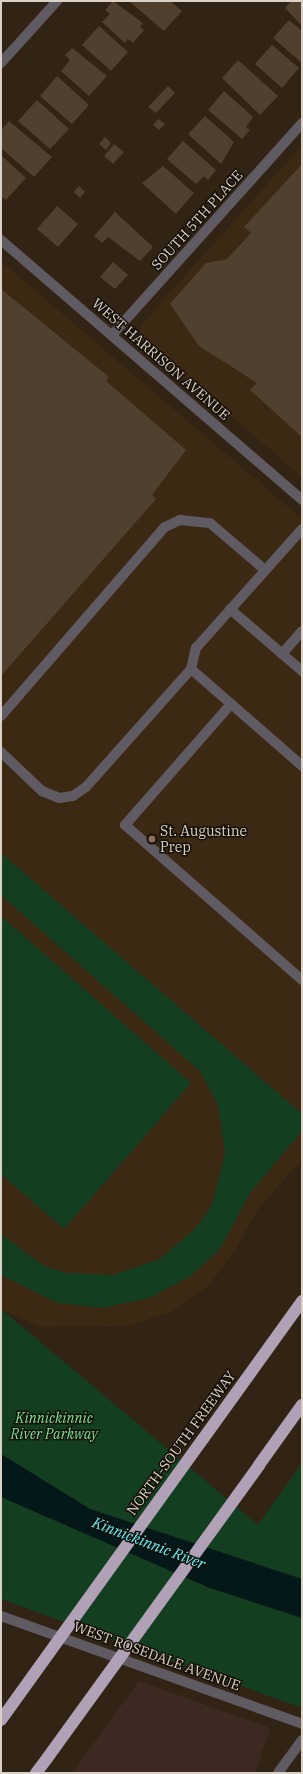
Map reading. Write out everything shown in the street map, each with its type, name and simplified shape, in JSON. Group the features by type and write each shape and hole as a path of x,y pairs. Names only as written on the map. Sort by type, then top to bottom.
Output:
{"highway":[{"name":"NORTH-SOUTH FREEWAY","path":"1,1720 302,1301"},
{"path":"36,1773 302,1405"}],"street":[{"path":"1,63 56,1"},
{"name":"SOUTH 5TH PLACE","path":"112,335 302,123"},
{"name":"WEST HARRISON AVENUE","path":"1,240 302,500"},
{"path":"1,716 165,527 180,520 210,523 265,570"},
{"path":"1,752 42,791 59,798 73,796 86,787 191,669 196,648 211,630 302,529"},
{"path":"230,609 302,671"},
{"path":"282,654 302,631"},
{"path":"191,669 302,766"},
{"path":"231,704 125,825 302,980"},
{"name":"WEST ROSEDALE AVENUE","path":"1,1616 302,1724"},
{"path":"278,1773 302,1740"}],"shaded area":[{"path":"302,145 302,477 144,341 139,333 142,324"},
{"name":"St. Augustine Prep","path":"1,261 302,519 302,1160 259,1207 236,1249 209,1285 173,1311 127,1326 41,1327 1,1309"},
{"path":"139,1681 270,1728 255,1773 72,1773"}],"green space":[{"path":"1,853 302,1114 302,1131 250,1193 220,1249 191,1276 149,1298 102,1308 58,1303 1,1275 1,1234 44,1266 67,1273 113,1275 160,1259 197,1227 212,1205 225,1153 218,1105 200,1071 1,895"},
{"path":"1,916 191,1083 64,1229 1,1174"},
{"name":"Kinnickinnic River Parkway","path":"1,1309 258,1525 302,1463 302,1579 90,1509 1,1454"},
{"path":"1,1497 210,1588 302,1618 302,1708 1,1599"}],"water":[{"name":"Kinnickinnic River","path":"1,1454 90,1509 302,1579 302,1618 210,1588 1,1497"}],"building":[{"path":"113,1 143,23 140,27 144,30 133,43 128,39 125,43 102,22 110,14 105,10"},
{"path":"129,1 170,1 182,11 164,31"},
{"path":"291,1 302,1 302,26 285,8"},
{"path":"289,20 302,31 302,63 273,38"},
{"path":"99,26 128,52 111,71 82,45"},
{"path":"272,45 299,68 282,88 255,64"},
{"path":"72,48 107,76 89,96 61,71 70,60 65,55"},
{"path":"238,60 278,96 260,115 222,78"},
{"path":"57,76 89,105 72,124 40,96"},
{"path":"168,86 175,93 156,113 148,107"},
{"path":"224,91 253,117 246,127 250,130 242,139 208,110"},
{"path":"37,100 69,129 50,149 18,121"},
{"path":"205,116 234,142 221,164 188,134"},
{"path":"158,119 165,124 159,130 153,125"},
{"path":"9,121 52,157 34,177 1,148 1,130"},
{"path":"105,137 111,143 106,150 99,144"},
{"path":"183,141 216,170 208,180 204,176 196,184 167,159"},
{"path":"114,144 124,152 113,164 104,156"},
{"path":"1,155 26,178 6,200 1,196"},
{"path":"302,164 302,437 250,390 257,383 199,346 170,304 206,263 227,259 251,233 244,227"},
{"path":"163,166 194,193 176,214 142,183"},
{"path":"79,186 85,192 80,198 74,192"},
{"path":"57,206 78,224 58,247 37,229"},
{"path":"115,212 153,247 140,261 108,237 102,243 94,236"},
{"path":"113,262 128,275 115,289 100,277"},
{"path":"1,289 109,377 106,381 186,450 152,495 156,499 1,676"}],"place":[{"name":"St. Augustine Prep","path":"152,839"}]}
